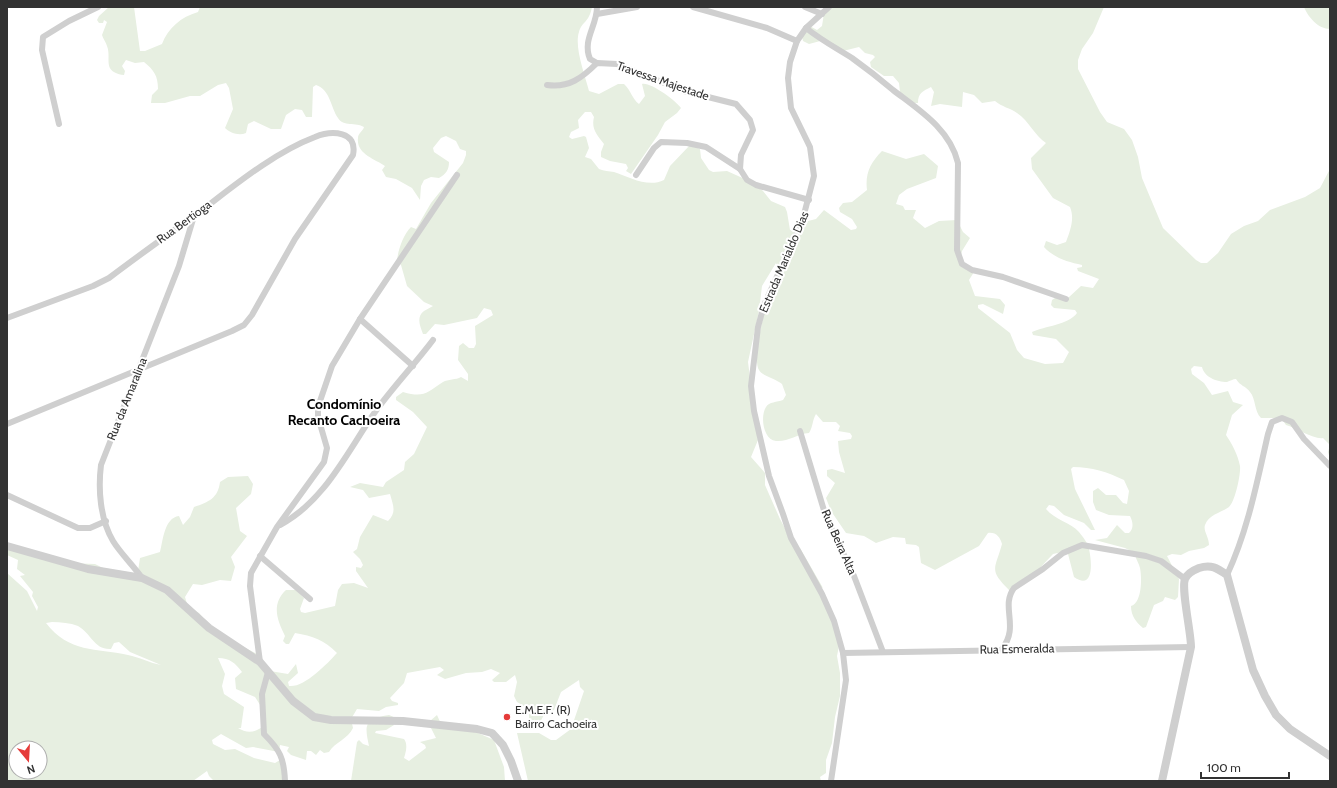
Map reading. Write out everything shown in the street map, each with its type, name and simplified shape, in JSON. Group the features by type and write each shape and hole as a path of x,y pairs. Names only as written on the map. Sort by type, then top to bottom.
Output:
{"street":[{"path":"79,7 82,14"},
{"path":"59,124 42,42 43,37 49,32 82,14 98,7"},
{"path":"547,84 555,86 571,84 597,63 590,59 587,44 597,10 637,7"},
{"path":"693,7 767,28 797,41"},
{"path":"805,7 822,14"},
{"name":"Estrada Marialdo Dias","path":"829,7 806,28 797,41 790,62 788,91 791,108 810,147 814,176 809,200 802,222 764,305 758,326 751,386 753,405 769,476 791,538 828,608 843,653 846,680 830,781"},
{"path":"806,28 820,40 851,58 919,110 940,128 949,140 955,151 958,163 957,250 962,264 972,270 1003,277 1066,299"},
{"name":"Travessa Majestade","path":"597,63 617,64 684,91 736,104 750,120 753,130 741,155 740,169"},
{"name":"Rua Bertioga","path":"7,318 92,286 108,278 250,174 316,137 333,133 346,135 352,139 355,147 353,155 295,239 252,316 244,325 139,369"},
{"path":"636,175 654,148 661,142 666,141 698,144 706,147 740,169 747,180 756,185 809,200"},
{"path":"260,662 256,621 250,586 251,574 277,526 324,462 327,448 318,417 318,407 332,366 360,319 457,175"},
{"name":"Rua da Amaralina","path":"142,578 113,540 106,521 99,485 101,465 179,266 194,216"},
{"path":"360,319 413,366"},
{"path":"277,526 306,506 335,474 376,411 433,340"},
{"path":"7,424 139,369"},
{"path":"1227,575 1239,549 1246,526 1272,422 1282,418 1292,422 1304,439 1330,466"},
{"name":"Rua Beira Alta","path":"800,431 826,517 854,576 883,652"},
{"path":"7,495 78,528 90,528 106,521"},
{"path":"7,546 88,569 142,578 167,590 209,628 260,662 293,701 314,717 331,720 403,721 477,729 492,733 503,745 511,761 518,781"},
{"path":"1002,649 1010,636 1008,602 1010,594 1014,588 1073,548 1089,546 1146,556 1161,561 1185,579"},
{"path":"260,556 310,599"},
{"path":"1162,781 1191,647 1191,636 1184,588 1185,579 1194,570 1205,566 1216,566 1227,575 1253,670 1276,715 1290,729 1330,756"},
{"name":"Rua Esmeralda","path":"843,653 1002,649 1191,647"},
{"path":"268,672 262,694 264,734 277,747 285,764 285,781"}],"shaded area":[{"path":"109,7 134,7 140,51 145,51 162,44 168,33 176,24 186,17 198,12 200,7 592,7 589,16 580,28 578,38 579,53 589,91 599,94 618,84 624,84 639,104 645,96 642,84 646,84 663,93 681,108 665,122 658,135 631,174 626,171 628,168 626,164 610,161 601,157 604,144 594,128 594,117 591,112 585,112 578,120 579,128 571,132 569,137 572,139 584,136 586,137 589,148 585,157 591,159 599,169 614,172 639,181 652,183 658,182 664,180 670,166 690,145 700,149 701,158 709,170 713,172 727,171 747,180 763,191 771,201 785,207 790,230 795,231 804,222 816,219 824,210 851,230 856,229 857,227 852,219 840,212 839,208 843,203 852,202 867,190 869,169 871,164 882,151 906,159 924,154 938,166 936,178 907,189 899,195 896,204 903,206 905,210 916,210 913,218 925,228 939,221 957,220 963,232 970,238 962,251 960,260 974,272 969,280 975,296 1000,299 1005,305 1003,314 983,304 978,305 978,308 1010,333 1017,350 1024,358 1045,364 1063,363 1069,352 1056,339 1033,335 1032,332 1062,323 1077,313 1075,310 1054,308 1051,305 1052,300 1055,298 1068,298 1081,286 1093,288 1099,279 1078,271 1077,268 1082,267 1082,265 1062,259 1052,254 1044,247 1046,241 1057,245 1066,242 1072,220 1070,207 1053,198 1032,169 1031,158 1046,143 1021,116 995,101 982,103 974,95 963,92 962,107 940,104 931,106 934,92 931,87 922,93 919,97 918,103 913,103 900,92 899,83 893,76 884,76 871,67 870,62 875,57 873,55 865,53 859,47 843,51 824,40 809,44 803,41 801,33 808,25 817,30 822,26 825,7 1104,7 1093,33 1082,49 1078,60 1078,69 1100,112 1107,122 1124,129 1132,140 1138,157 1142,178 1163,228 1196,260 1201,263 1207,263 1218,253 1231,234 1244,226 1258,221 1270,210 1305,197 1320,188 1330,169 1330,445 1323,438 1310,436 1286,425 1281,418 1261,418 1257,412 1252,395 1236,379 1227,382 1215,380 1205,374 1202,367 1194,366 1191,369 1192,374 1204,383 1212,395 1228,391 1233,402 1243,405 1232,415 1226,435 1239,462 1239,481 1229,507 1209,518 1205,525 1209,545 1181,555 1172,554 1167,556 1179,579 1178,597 1175,600 1165,597 1163,601 1154,605 1146,627 1143,628 1134,618 1131,610 1131,606 1135,604 1139,595 1141,584 1140,568 1135,553 1125,548 1095,540 1107,538 1117,525 1125,533 1129,533 1132,529 1132,520 1130,516 1109,515 1096,510 1093,502 1093,491 1098,488 1106,495 1116,495 1123,503 1127,504 1129,491 1124,480 1099,470 1080,467 1073,467 1071,469 1075,489 1095,530 1091,530 1084,523 1064,515 1054,506 1049,505 1046,509 1079,532 1086,542 1090,555 1091,567 1088,578 1085,580 1074,577 1068,554 1062,552 1053,554 1038,570 1010,591 998,578 996,573 996,564 1002,544 1000,539 993,533 988,533 979,546 935,570 921,563 919,547 916,545 906,544 905,538 893,537 876,543 864,536 846,533 831,511 826,498 835,483 827,476 827,470 832,469 845,473 839,452 838,441 851,439 852,436 850,433 838,431 840,426 836,422 823,422 816,414 809,433 780,441 772,440 768,437 763,421 764,411 767,405 783,400 786,395 782,384 761,372 757,362 759,336 777,267 776,263 762,286 759,311 748,362 758,440 751,457 765,473 765,485 780,519 794,545 800,548 823,588 821,587 833,619 839,646 837,656 840,673 840,696 835,717 832,743 826,760 826,773 820,777 821,781 528,781 517,733 539,733 551,740 556,740 571,729 584,691 580,687 579,680 561,692 554,710 545,713 539,724 533,727 529,724 529,709 517,702 514,696 517,682 515,675 506,682 494,682 492,680 500,673 491,669 482,672 466,673 445,679 437,675 444,670 440,667 407,673 404,683 390,698 392,701 398,703 398,705 386,707 379,711 357,709 351,719 353,728 348,735 329,752 324,753 320,750 316,755 311,751 307,751 306,760 291,755 287,751 289,747 280,745 279,752 253,747 246,748 221,734 212,740 213,744 225,750 235,749 254,758 275,763 280,760 284,781 214,781 209,776 207,771 193,781 7,781 7,573 27,591 37,611 38,607 32,596 33,592 20,576 25,575 17,569 18,560 7,555 7,549 67,563 95,564 111,572 128,575 138,571 140,558 160,552 165,531 170,521 179,516 183,525 190,517 194,507 212,499 215,496 220,482 228,477 248,476 253,484 251,494 236,508 240,531 247,536 231,557 235,567 231,581 220,580 202,585 193,584 185,597 188,607 199,613 210,626 223,636 257,654 270,671 288,674 296,664 298,673 288,682 289,686 295,686 315,674 337,653 318,639 295,633 289,644 286,644 283,641 285,636 277,612 278,601 281,595 286,590 296,590 304,598 300,609 301,612 305,613 335,606 338,590 342,584 354,583 368,588 356,571 356,567 361,568 363,565 360,559 353,552 357,549 360,537 373,515 388,521 393,515 393,505 390,494 369,498 363,490 350,487 360,483 383,487 386,482 404,470 405,462 414,454 427,427 413,412 396,400 396,397 403,392 416,395 428,392 445,381 461,377 468,381 468,374 458,360 459,346 463,343 469,348 474,348 476,344 475,326 493,315 491,310 484,308 477,318 444,325 435,324 426,334 423,334 419,322 420,316 424,311 433,306 424,302 407,286 401,265 397,261 401,243 408,230 411,227 416,229 431,203 463,163 466,151 460,149 456,141 446,136 441,138 433,148 434,152 449,162 448,170 439,178 431,177 424,180 421,186 420,200 412,188 396,179 386,177 382,170 385,166 363,152 358,144 358,138 364,127 340,121 330,99 321,87 316,85 313,87 312,117 306,117 302,110 295,109 286,115 281,129 271,129 254,121 248,124 246,133 232,133 225,128 233,109 229,88 226,83 218,85 200,96 190,96 165,103 151,103 152,95 158,89 155,74 144,62 135,63 126,60 122,66 125,71 124,75 112,71 109,64 107,46 102,35 107,22 104,20 103,23 99,23 97,20 99,16","holes":["46,623 65,623 78,626 100,647 111,649 114,643 119,642 130,652 161,665 132,656 84,648 64,640","218,658 226,659 232,662 242,672 235,678 236,689 255,697 264,711 262,727 250,732 238,728 241,728 244,707 224,694 222,686 225,674"]},
{"path":"1304,7 1330,7 1330,29 1321,27 1314,22"},
{"path":"1330,445 1330,459 1328,452"},
{"path":"389,715 396,718 394,725 386,730 376,731 375,733 404,739 406,751 404,758 409,761 426,748 425,745 420,742 436,738 429,724 430,721 437,715 441,724 478,733 494,740 504,767 505,781 351,781 357,742 359,740 363,744 369,746 367,732 368,724 375,718"}],"place":[{"name":"E.M.E.F. (R) Bairro Cachoeira","path":"507,717"}],"district":[{"name":"Condomínio Recanto Cachoeira","path":"344,412"}]}
